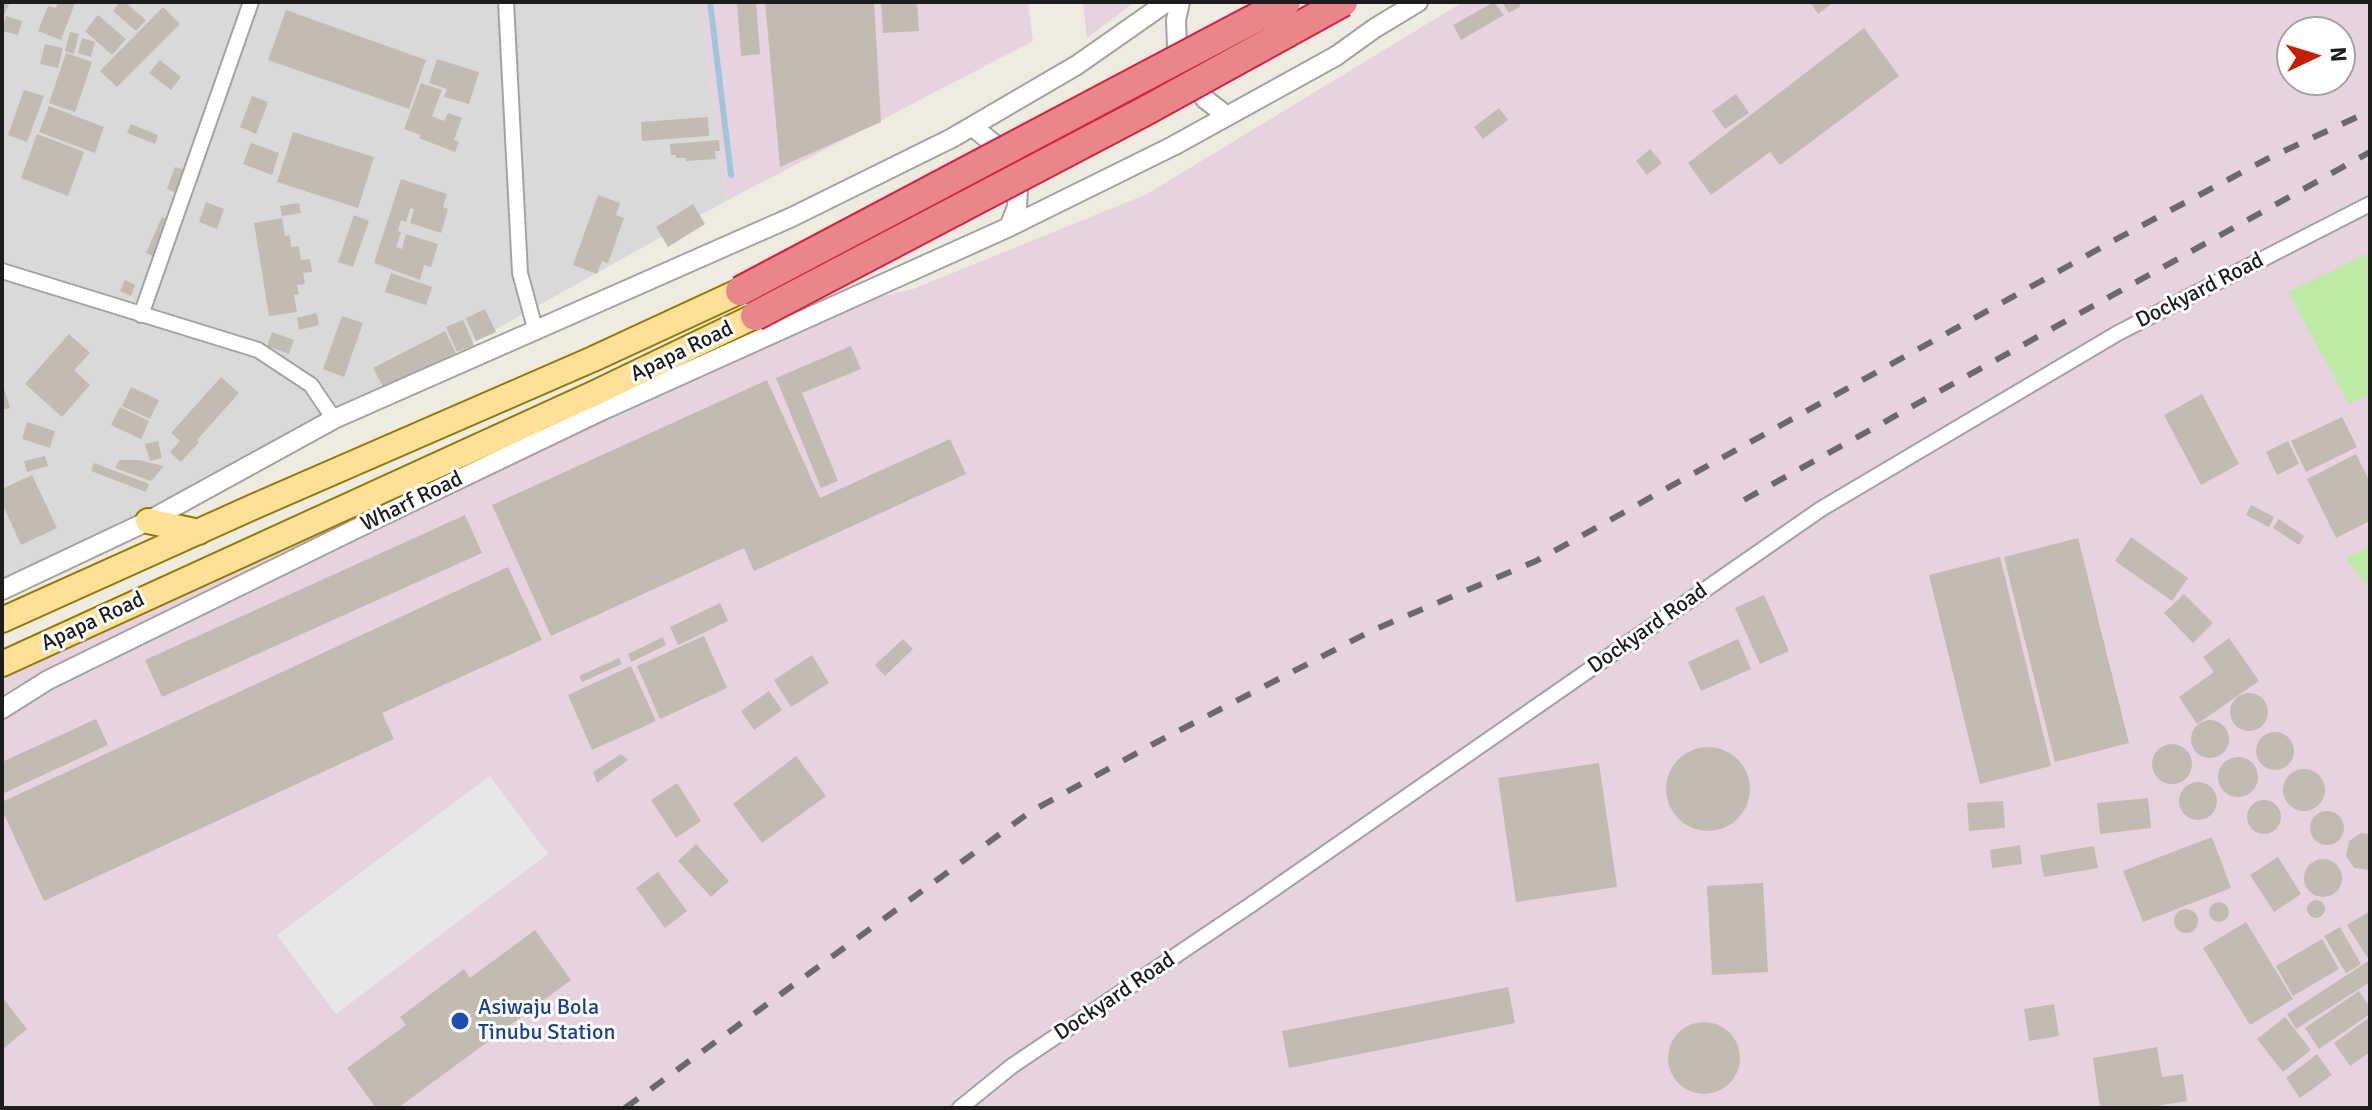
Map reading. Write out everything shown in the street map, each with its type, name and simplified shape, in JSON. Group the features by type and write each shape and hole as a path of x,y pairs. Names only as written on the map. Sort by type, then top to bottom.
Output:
{"highway":[{"path":"1108,99 1250,2"},
{"name":"Apapa Road","path":"740,291 1108,99 1286,2"},
{"name":"Apapa Road","path":"755,316 1147,110 1343,2"}],"main road":[{"name":"Apapa Road","path":"2,620 740,291"},
{"name":"Apapa Road","path":"2,664 593,394 755,316"},
{"path":"148,521 199,532"}],"street":[{"path":"141,315 251,2"},
{"path":"506,2 520,273 536,332"},
{"path":"2,590 148,521 334,419 792,217 973,127 1077,65 1167,2"},
{"path":"1180,2 1176,20 1177,47 1205,99 1227,116"},
{"name":"Wharf Road","path":"2,709 48,680 378,518 828,307 1009,227 1227,116 1336,56 1418,2"},
{"path":"973,127 994,144 1011,168 1018,190 1017,207 1009,227"},
{"name":"Dockyard Road","path":"960,1108 1012,1066 1255,902 1821,509 2118,333 2370,204"},
{"path":"2,271 258,350 311,385 334,419"}],"shaded area":[{"path":"2,2 700,2 726,201 189,500 2,578"},
{"path":"700,2 1028,2 1033,41 726,201"},
{"path":"1083,2 1135,2 1087,38"},
{"path":"1463,2 2370,2 2370,1108 2,1108 2,675 716,335 913,289 1147,194"},
{"path":"490,776 548,854 336,1014 277,935"}],"green space":[{"path":"2370,252 2370,394 2349,404 2288,292"},
{"path":"2370,546 2370,590 2346,558"}],"building":[{"path":"2,2 10,2 4,15 2,14"},
{"path":"58,2 75,3 61,40 38,31 48,6 56,8"},
{"path":"120,2 125,2 146,20 136,31 113,11"},
{"path":"737,2 756,2 760,54 741,56"},
{"path":"765,2 874,2 881,122 780,167"},
{"path":"881,2 917,2 919,31 883,33"},
{"path":"1494,2 1504,15 1461,40 1453,25"},
{"path":"1502,2 1518,2 1521,6 1509,13"},
{"path":"1810,2 1834,2 1818,14"},
{"path":"163,7 180,24 117,87 100,71"},
{"path":"286,10 426,60 409,109 268,60"},
{"path":"98,15 126,39 112,55 85,31"},
{"path":"6,16 22,21 18,35 2,31"},
{"path":"1864,28 1899,76 1780,165 1770,152 1711,195 1688,163"},
{"path":"70,32 79,34 74,54 65,51"},
{"path":"82,38 95,42 91,57 78,53"},
{"path":"45,44 63,48 58,68 40,64"},
{"path":"66,53 92,62 75,112 49,103"},
{"path":"437,59 479,72 469,104 444,97 447,89 429,83"},
{"path":"160,60 181,77 171,90 149,73"},
{"path":"421,83 442,90 432,116 444,121 448,113 462,118 454,140 459,142 455,152 404,129"},
{"path":"24,90 44,96 27,142 8,135"},
{"path":"1736,94 1749,113 1725,129 1712,111"},
{"path":"252,96 268,102 256,134 240,127"},
{"path":"49,106 104,127 95,153 39,132"},
{"path":"1499,108 1508,120 1483,139 1474,127"},
{"path":"708,117 709,136 642,141 641,122"},
{"path":"131,124 158,135 155,144 127,133"},
{"path":"293,132 374,157 358,208 277,182"},
{"path":"37,134 84,152 68,196 21,178"},
{"path":"719,140 720,151 715,151 716,159 686,161 686,158 671,155 670,144"},
{"path":"251,143 279,153 272,175 243,164"},
{"path":"1650,149 1662,163 1647,175 1636,161"},
{"path":"175,167 188,171 179,194 167,189"},
{"path":"401,179 447,194 443,207 448,209 441,233 410,223 414,209 410,208 406,222 401,220 396,247 402,249 406,234 438,244 431,267 424,265 420,280 374,263"},
{"path":"598,195 620,203 616,215 624,218 608,263 602,261 597,274 573,265"},
{"path":"206,202 224,209 217,229 199,222"},
{"path":"299,203 301,213 282,216 280,206"},
{"path":"693,204 705,224 668,247 656,227"},
{"path":"354,215 369,221 353,267 338,262"},
{"path":"162,217 170,221 155,257 146,253"},
{"path":"282,218 285,236 290,235 291,247 299,246 301,260 310,259 312,272 303,273 305,284 297,285 299,294 294,295 297,312 269,316 254,223"},
{"path":"391,273 432,287 426,305 385,292"},
{"path":"125,280 135,285 131,296 120,291"},
{"path":"485,309 496,332 476,341 466,318"},
{"path":"317,313 319,325 299,330 297,318"},
{"path":"342,316 363,323 344,377 323,369"},
{"path":"463,320 474,345 457,352 446,327"},
{"path":"445,331 456,353 385,390 373,368"},
{"path":"272,332 294,340 289,354 267,346"},
{"path":"69,334 90,353 74,370 90,385 62,417 25,384"},
{"path":"851,346 861,369 802,393 838,481 821,488 776,378"},
{"path":"221,377 239,393 181,462 170,452 180,441 171,433"},
{"path":"767,380 820,498 950,439 966,474 754,571 744,548 551,636 492,505"},
{"path":"131,387 159,400 150,419 122,406"},
{"path":"2,389 10,408 2,410"},
{"path":"2202,394 2239,464 2201,485 2164,415"},
{"path":"120,407 149,421 141,439 111,425"},
{"path":"2342,417 2357,447 2306,472 2291,441"},
{"path":"27,422 55,431 50,448 22,439"},
{"path":"158,441 162,458 150,461 145,444"},
{"path":"2288,441 2299,464 2277,475 2266,452"},
{"path":"2356,454 2370,482 2370,521 2336,538 2307,479"},
{"path":"45,456 48,466 27,472 24,461"},
{"path":"119,460 139,460 164,466 151,481 115,468"},
{"path":"94,463 149,484 146,492 91,471"},
{"path":"32,475 57,528 21,545 2,503 2,489"},
{"path":"2251,505 2274,517 2269,527 2246,515"},
{"path":"465,515 482,553 162,697 145,660"},
{"path":"2279,519 2304,536 2299,545 2273,528"},
{"path":"2131,537 2188,578 2172,601 2115,561"},
{"path":"2078,538 2129,743 2055,762 2004,557"},
{"path":"2000,557 2051,766 1980,784 1929,575"},
{"path":"508,567 542,640 382,713 394,739 44,901 2,810 2,802"},
{"path":"2184,594 2213,623 2193,643 2164,613"},
{"path":"1764,595 1789,651 1760,664 1735,608"},
{"path":"720,603 728,621 678,645 670,627"},
{"path":"704,636 727,688 660,719 637,666"},
{"path":"663,637 666,645 631,662 628,654"},
{"path":"2229,638 2259,681 2197,724 2179,697 2214,672 2203,657"},
{"path":"903,639 913,649 885,676 875,665"},
{"path":"1738,639 1751,669 1701,691 1688,662"},
{"path":"812,655 829,683 791,707 774,680"},
{"path":"619,658 622,664 582,682 579,676"},
{"path":"631,666 656,721 592,750 568,695"},
{"path":"769,691 782,710 754,730 741,711"},
{"path":"2249,693 2262,699 2268,712 2262,725 2249,731 2236,725 2230,712 2236,699"},
{"path":"96,719 108,745 2,794 2,762"},
{"path":"2210,720 2224,725 2229,739 2224,753 2210,758 2196,753 2191,739 2196,725"},
{"path":"2275,732 2288,738 2294,751 2288,764 2275,770 2262,764 2256,751 2262,738"},
{"path":"2172,744 2186,750 2192,764 2186,778 2172,784 2158,778 2152,764 2158,750"},
{"path":"1708,747 1724,750 1738,759 1747,773 1750,789 1747,805 1738,819 1724,828 1708,831 1692,828 1678,819 1669,805 1666,789 1669,773 1678,759 1692,750"},
{"path":"621,754 628,760 597,783 593,772"},
{"path":"796,756 826,796 762,843 733,804"},
{"path":"2238,757 2252,763 2258,777 2252,791 2238,797 2224,791 2218,777 2224,763"},
{"path":"1599,763 1617,887 1516,902 1498,778"},
{"path":"2304,769 2319,775 2325,790 2319,805 2304,811 2289,805 2283,790 2289,775"},
{"path":"2198,782 2211,788 2217,801 2211,814 2198,820 2185,814 2179,801 2185,788"},
{"path":"677,783 701,821 676,838 651,800"},
{"path":"2148,798 2151,828 2100,834 2097,803"},
{"path":"2264,800 2276,805 2281,817 2276,829 2264,834 2252,829 2247,817 2252,805"},
{"path":"2003,801 2005,828 1969,831 1967,803"},
{"path":"2327,811 2339,816 2344,828 2339,840 2327,845 2315,840 2310,828 2315,816"},
{"path":"2361,833 2370,834 2370,870 2354,868 2346,856 2349,841"},
{"path":"2212,837 2231,888 2143,922 2123,871"},
{"path":"696,844 729,881 711,897 678,861"},
{"path":"2020,845 2022,864 1992,868 1990,850"},
{"path":"2094,846 2098,868 2044,877 2040,855"},
{"path":"2278,857 2301,894 2274,912 2250,875"},
{"path":"2323,859 2337,864 2342,878 2337,892 2323,897 2309,892 2304,878 2309,864"},
{"path":"658,872 687,911 665,928 636,888"},
{"path":"1763,883 1768,972 1712,975 1707,886"},
{"path":"2316,900 2325,909 2316,918 2307,909"},
{"path":"2219,902 2226,905 2229,912 2226,919 2219,922 2212,919 2209,912 2212,905"},
{"path":"2186,909 2197,916 2198,921 2191,932 2186,933 2175,926 2174,921 2181,910"},
{"path":"2370,911 2370,955 2367,957 2347,925"},
{"path":"2246,922 2293,999 2250,1025 2203,948"},
{"path":"2340,927 2361,964 2346,973 2324,936"},
{"name":"Asiwaju Bola Tinubu Station","path":"535,930 571,980 398,1108 376,1108 347,1068 406,1025 400,1017 464,969 470,978"},
{"path":"2322,939 2339,969 2293,996 2276,966"},
{"path":"2370,960 2370,982 2296,1029 2287,1014"},
{"path":"1508,987 1515,1023 1289,1068 1282,1031"},
{"path":"2359,991 2370,1008 2370,1014 2319,1049 2305,1028"},
{"path":"2,997 27,1029 2,1050"},
{"path":"2054,1004 2059,1036 2029,1041 2024,1009"},
{"path":"2285,1017 2311,1050 2283,1072 2257,1039"},
{"path":"2370,1017 2370,1052 2350,1066 2334,1043"},
{"path":"1704,1022 1724,1028 1734,1038 1740,1058 1734,1078 1724,1088 1704,1094 1684,1088 1674,1078 1668,1058 1674,1038 1684,1028"},
{"path":"2157,1047 2162,1077 2183,1074 2187,1101 2144,1108 2100,1108 2093,1058"},
{"path":"2317,1054 2332,1075 2300,1098 2286,1078"}],"waterway":[{"path":"710,2 731,175"}],"railway":[{"path":"625,1108 1030,812 1373,630 1536,561 2124,235 2267,159 2370,111"},
{"path":"1744,500 2370,152"}],"place":[{"name":"Asiwaju Bola Tinubu Station","path":"460,1021"}]}
